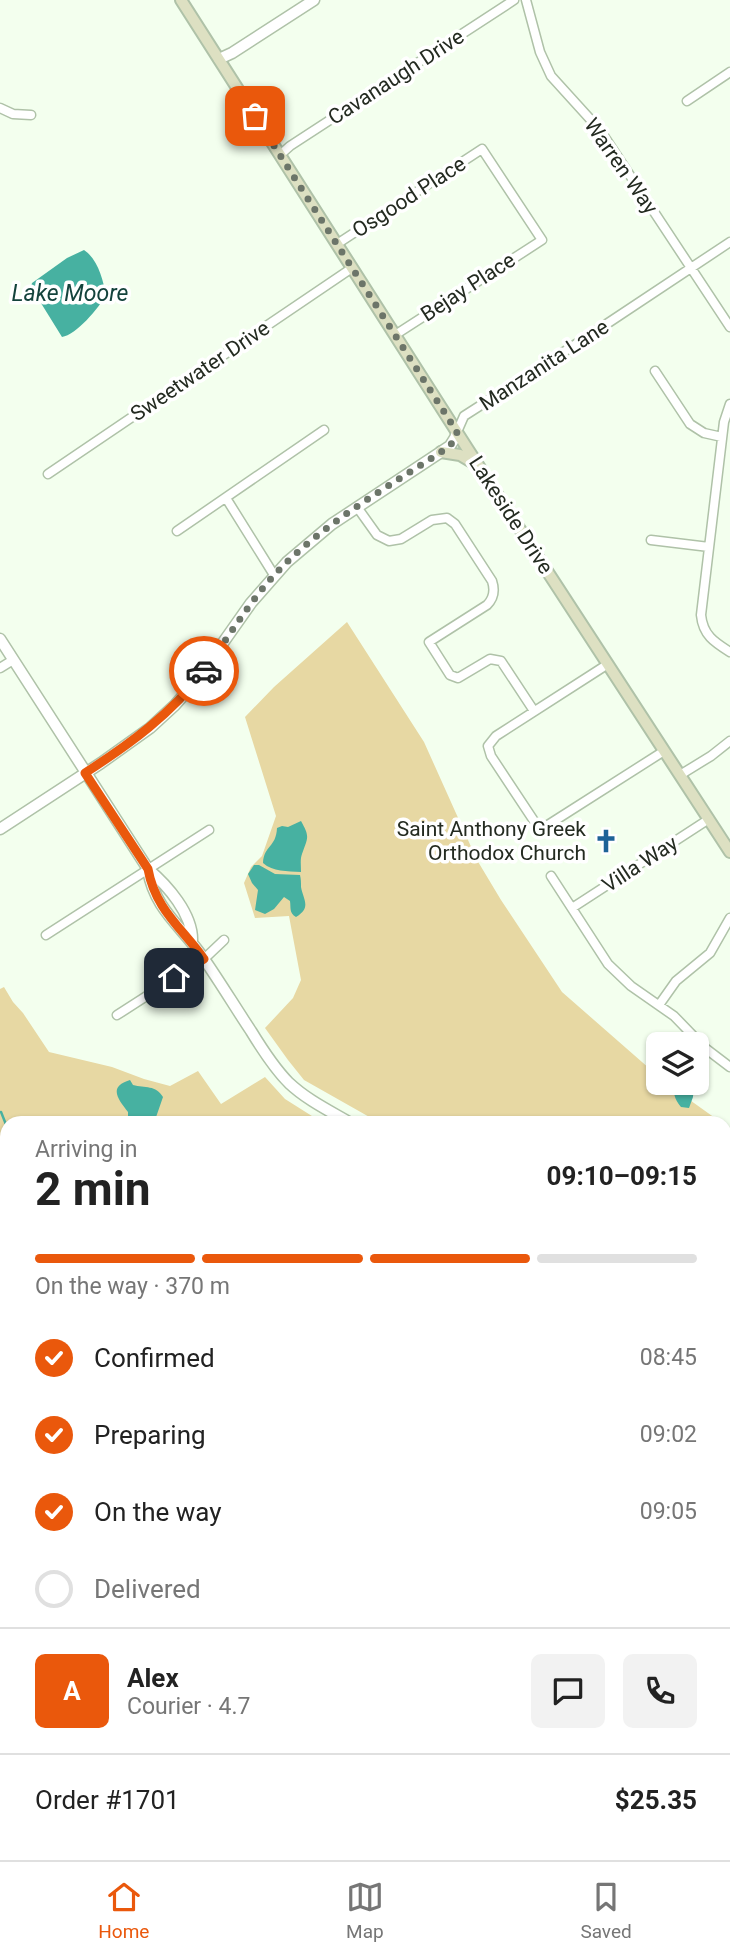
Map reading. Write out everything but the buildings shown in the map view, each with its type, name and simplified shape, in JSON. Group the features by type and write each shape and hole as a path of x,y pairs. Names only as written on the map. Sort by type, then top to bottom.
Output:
{"main road":[{"name":"Lakeside Drive","path":"181,0 479,467 730,852"},
{"path":"441,452 460,455 479,467"}],"street":[{"path":"219,59 314,0"},
{"name":"Cavanaugh Drive","path":"280,155 513,0"},
{"name":"Warren Way","path":"526,0 551,76 600,130 730,327"},
{"path":"687,101 730,72"},
{"path":"0,108 13,114 31,114"},
{"name":"Osgood Place","path":"337,244 482,149 542,240"},
{"name":"Bejay Place","path":"395,335 542,240"},
{"name":"Manzanita Lane","path":"0,829 136,739 175,705 274,575 318,534 452,443 464,416 730,242"},
{"name":"Sweetwater Drive","path":"48,474 352,268"},
{"path":"655,370 690,424 704,433 722,436"},
{"path":"730,404 722,436 701,615 709,637 730,652"},
{"path":"177,531 324,430"},
{"path":"226,498 274,575"},
{"path":"357,507 377,535 389,541 401,539 432,520 447,518 455,524 492,581 495,591 491,602 429,642 450,675 458,678 489,659 500,661 534,711"},
{"path":"651,540 709,547"},
{"path":"0,639 148,869 159,878 178,903 191,930 191,941"},
{"path":"0,668 13,660"},
{"path":"608,664 496,736 488,746 491,756 540,830 664,751"},
{"path":"680,775 730,741"},
{"name":"Villa Way","path":"572,908 709,819"},
{"path":"46,935 209,830"},
{"path":"148,869 150,881 163,908 204,959 280,1073 301,1093 339,1116"},
{"path":"551,876 608,964 631,986 674,1016 705,1048 730,1067"},
{"path":"659,1005 676,981 710,953 730,919"},
{"path":"117,1014 204,959 224,940"}],"shaded area":[{"path":"347,622 424,742 477,860 562,992 646,1066 646,1095 683,1095 712,1116 368,1116 304,1080 265,1028 293,998 301,980 289,916 255,918 244,883 251,867 262,856 276,816 245,717 274,687"},
{"path":"4,987 49,1052 112,1067 170,1086 198,1071 221,1104 265,1077 285,1099 312,1116 0,1116 0,989"}],"water":[{"name":"Lake Moore","path":"84,250 96,264 106,295 80,326 62,337 31,287 32,283 67,258"},
{"path":"301,821 307,837 301,858 301,872 276,870 263,863 265,853 275,839 277,828 288,827"},
{"path":"254,865 275,874 300,875 305,903 301,914 296,917 294,915 290,901 284,897 274,909 265,914 255,910 258,890 248,874"},
{"path":"130,1080 133,1085 154,1089 160,1093 163,1097 156,1116 128,1116 117,1094 123,1083"},
{"path":"675,1095 693,1095 689,1108 681,1107"}],"waterway":[{"path":"1,1112 3,1116"}],"way so far":[{"path":"204,671 251,603 287,562 332,524 450,446 457,432 255,116"}],"place":[{"name":"Saint Anthony Greek Orthodox Church","path":"606,841"}],"route":[{"path":"174,978 204,959 163,908 150,881 148,869 85,773 150,728 175,705 204,671"}]}
